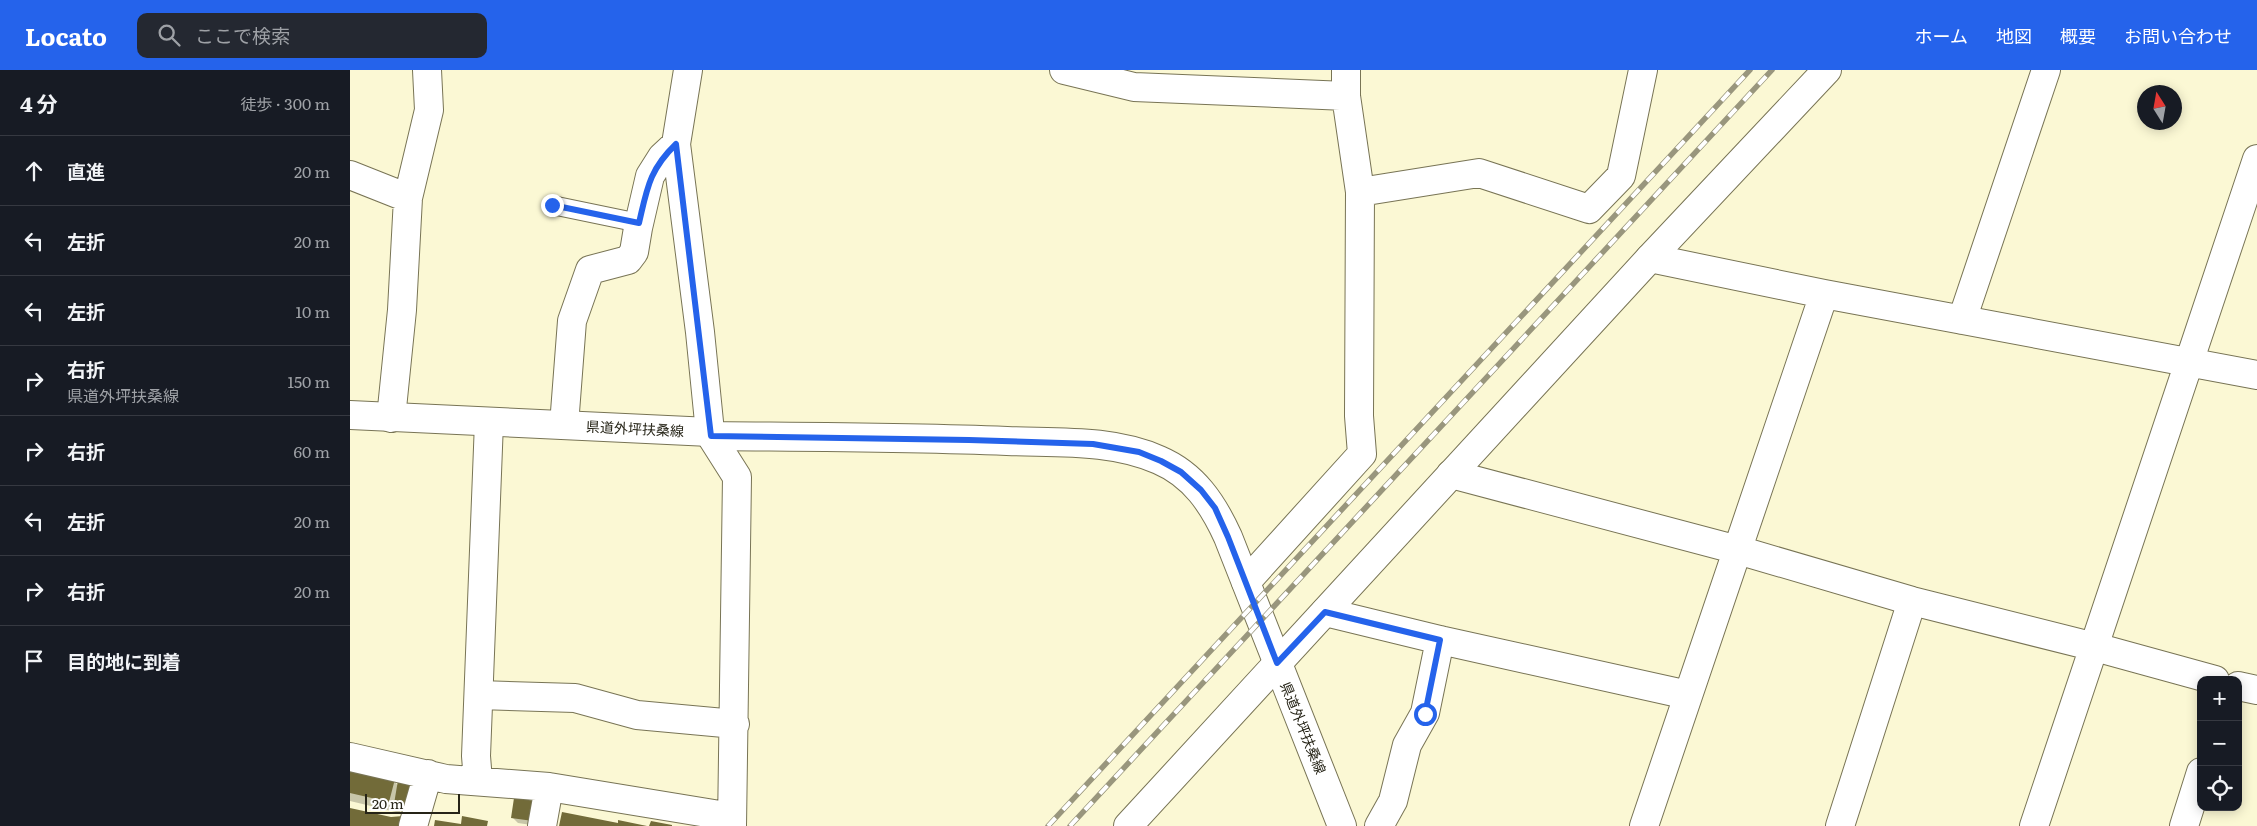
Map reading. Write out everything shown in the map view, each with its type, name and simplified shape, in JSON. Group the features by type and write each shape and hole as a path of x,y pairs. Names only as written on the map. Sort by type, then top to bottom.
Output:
{"street":[{"path":"391,418 402,310 408,198 428,110 427,70"},
{"path":"350,757 446,779 549,787 732,821 735,724 737,477 711,434 676,144 688,70"},
{"path":"1064,70 1134,78 1346,83 1360,192 1359,416 1362,454 1246,582"},
{"path":"1360,192 1479,173 1589,209 1621,176 1643,70"},
{"path":"1128,826 1650,258 1827,70"},
{"path":"1962,320 2046,70"},
{"path":"564,426 572,321 590,270 628,260 634,252 650,176 662,157 676,144"},
{"path":"2034,826 2257,159"},
{"path":"350,175 408,198"},
{"path":"1650,258 1824,294 2257,376"},
{"path":"1644,826 1824,294"},
{"name":"県道外坪扶桑線","path":"350,415 711,434 1093,444 1139,452 1161,461 1181,472 1201,490 1215,508 1342,826"},
{"path":"478,780 476,756 489,422"},
{"path":"1451,474 1738,550 1912,601 2094,646 2201,676"},
{"path":"1840,826 1912,601"},
{"path":"1325,612 1440,640 1688,695"},
{"path":"1380,826 1394,800 1407,745 1425,714 1440,640"},
{"path":"2242,687 2257,690"},
{"path":"479,695 575,698 637,716 735,724"},
{"path":"413,826 428,774"},
{"path":"2184,826 2197,785"},
{"path":"542,826 549,787"}],"lane":[{"path":"552,205 639,223"}],"building":[{"path":"350,769 395,779 389,802 350,793"},
{"path":"398,780 413,783 408,806 394,804"},
{"path":"514,798 536,801 533,821 511,818"},
{"path":"350,808 391,817 403,816 401,826 350,826"},
{"path":"562,812 618,823 618,820 647,826 559,826"},
{"path":"462,816 488,821 487,826 434,826 435,820 461,824"},
{"path":"651,821 672,825 672,826 649,826"}],"railway":[{"path":"1048,826 1750,70"},
{"path":"1070,826 1772,70"}],"route":[{"path":"552,205 639,223 650,176 662,157 676,144 711,436 1093,444 1139,452 1181,472 1201,490 1215,508 1277,663 1325,612 1440,640 1425,714"}]}
